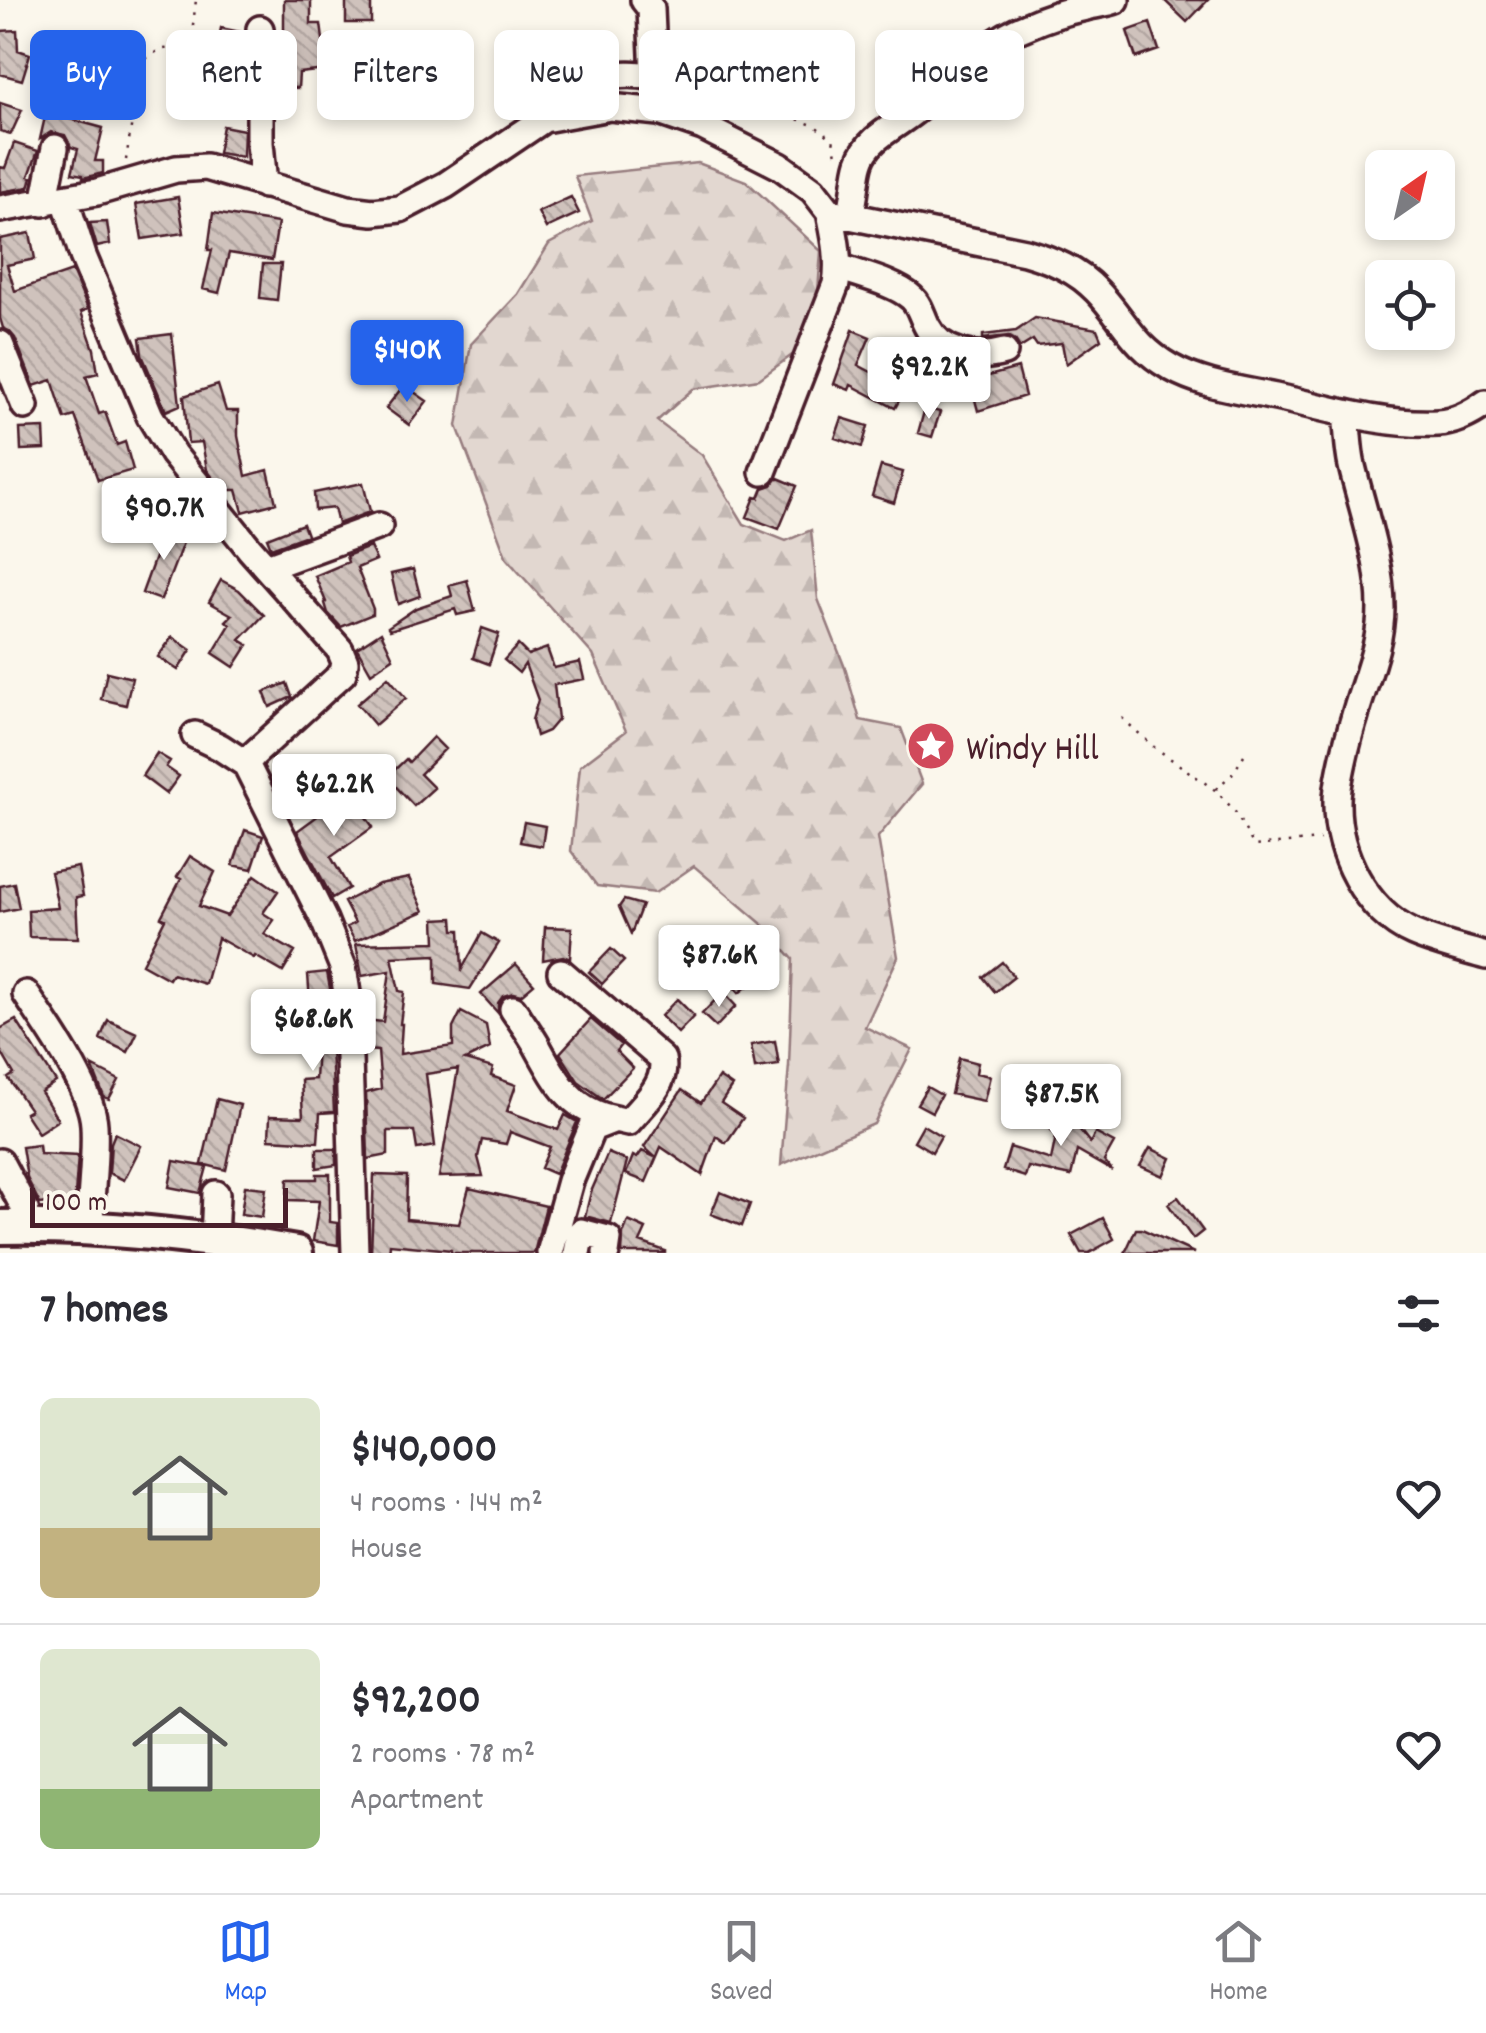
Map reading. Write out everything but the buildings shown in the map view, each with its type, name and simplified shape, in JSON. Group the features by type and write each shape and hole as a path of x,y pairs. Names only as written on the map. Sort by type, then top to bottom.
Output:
{"main road":[{"path":"14,1227 72,1236 174,1234 284,1252"}],"street":[{"path":"644,0 651,9 652,30"},
{"path":"763,472 831,298 839,266 840,214 856,194 859,163 865,152 996,42 1025,26 1116,0"},
{"path":"260,29 264,186"},
{"path":"619,108 659,112 703,127 780,166 840,214 1025,252 1056,262 1099,292 1141,348 1172,368 1208,383 1402,422 1457,420 1486,403"},
{"path":"0,209 55,201 176,169 206,168 348,208 373,212 400,209 471,170 542,120"},
{"path":"697,120 703,127"},
{"path":"55,148 55,201 83,256 150,416 172,454 340,650 344,662 343,673 246,764"},
{"path":"839,266 914,299 928,329 950,348 972,356 1004,352"},
{"path":"0,344 25,406"},
{"path":"1346,413 1350,461 1376,568 1381,608 1375,654 1353,722 1336,800 1342,838 1349,864 1360,883 1371,901 1390,919 1412,932 1486,956"},
{"path":"267,568 378,526"},
{"path":"195,735 246,764 324,920 343,967 348,1008 355,1253"},
{"path":"513,1009 560,1086 586,1110 628,1122 661,1081 662,1058 561,972"},
{"path":"26,994 62,1048 94,1122 72,1236"},
{"path":"550,1253 570,1181 592,1128 615,1119"},
{"path":"0,1162 25,1209 14,1227"},
{"path":"214,1240 216,1194"},
{"path":"577,1253 582,1232 608,1239 606,1253"}],"path":[{"path":"146,59 160,50 181,46 192,32 196,0"},
{"path":"122,185 132,120"},
{"path":"797,120 815,126 833,139 839,172"},
{"path":"1122,718 1154,747 1215,790 1234,810 1254,846 1342,838"},
{"path":"1215,790 1234,772 1244,755"}],"green space":[{"path":"698,163 746,181 821,251 817,305 806,345 759,379 693,389 657,421 702,455 744,524 786,541 811,530 818,599 860,720 901,728 922,784 878,837 898,957 865,1027 912,1049 874,1124 781,1165 793,959 762,924 694,866 655,893 597,886 571,851 580,766 626,731 593,655 507,559 457,426 471,344 518,294 549,244 592,221 575,176"}],"place":[{"name":"Windy Hill","path":"931,746"}]}
